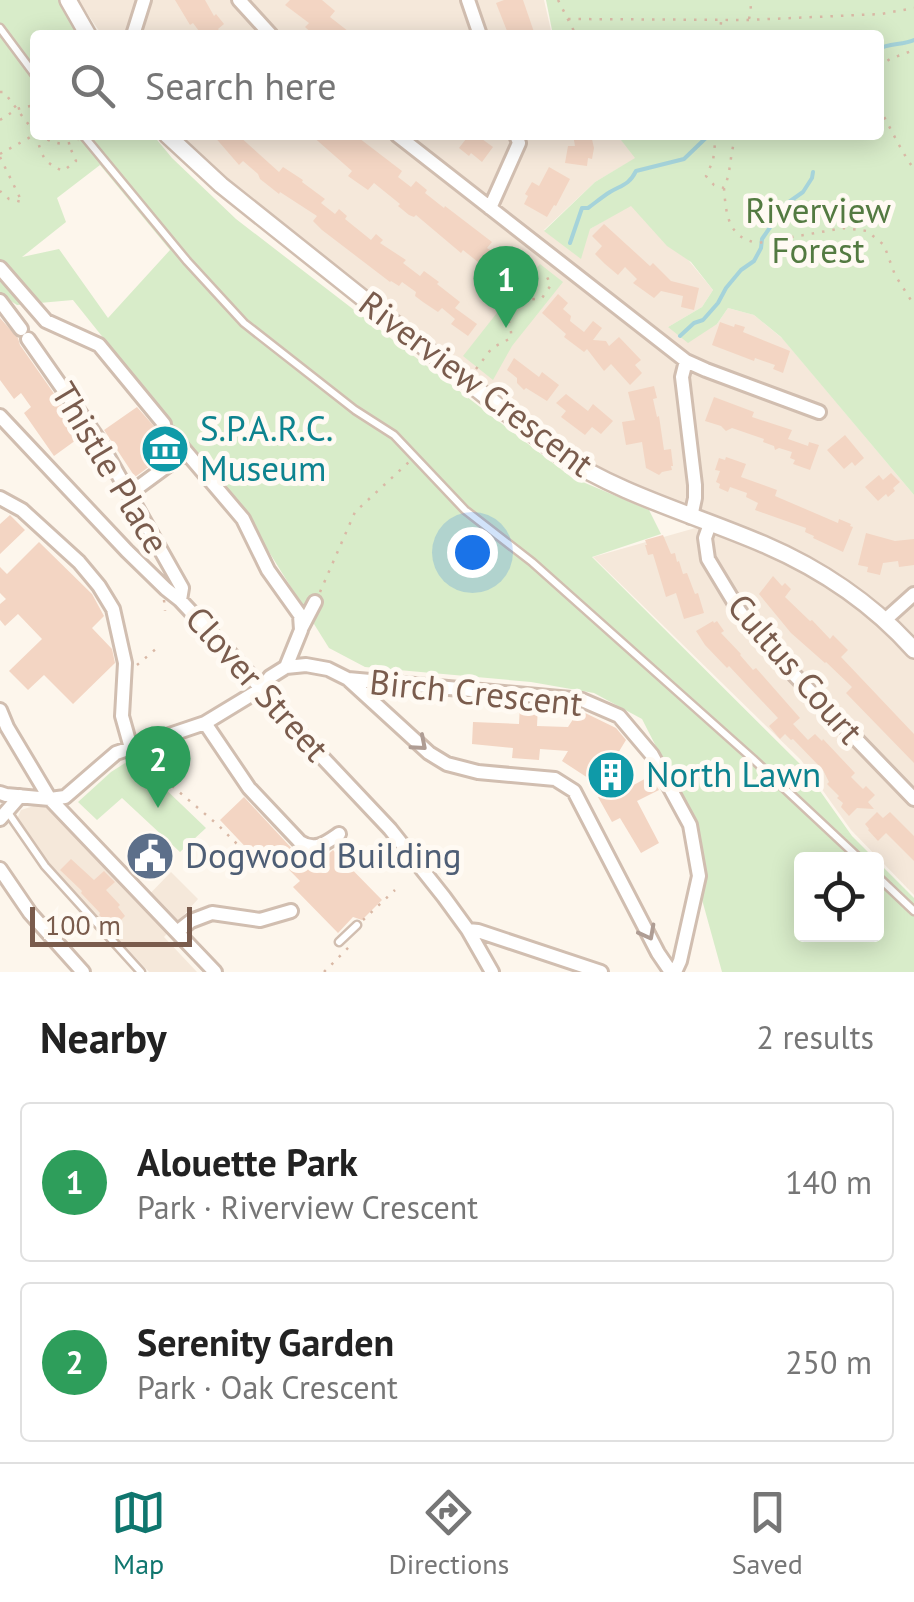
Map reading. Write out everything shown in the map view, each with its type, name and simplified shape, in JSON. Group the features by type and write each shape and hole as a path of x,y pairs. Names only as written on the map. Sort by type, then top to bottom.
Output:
{"street":[{"path":"68,0 85,30"},
{"path":"134,30 144,0"},
{"path":"239,0 266,30"},
{"path":"468,0 478,30"},
{"name":"Riverview Crescent","path":"172,140 221,186 574,464 608,483 806,565 885,620 914,650"},
{"path":"403,140 686,361 819,412"},
{"path":"490,208 518,140"},
{"path":"0,268 46,322 99,344 243,519 268,570 300,615 301,630"},
{"name":"Thistle Place","path":"0,301 91,429 182,588 180,600"},
{"path":"686,361 682,377 695,486 690,516"},
{"name":"Clover Street","path":"0,416 127,552 180,600 390,828 468,930 492,972"},
{"path":"129,494 186,452"},
{"path":"0,498 22,510 79,562 113,609 125,663 122,716 131,748"},
{"name":"Cultus Court","path":"710,524 706,538 708,559 740,612 776,656 914,799"},
{"path":"885,620 914,594"},
{"path":"0,793 50,799 65,796 116,753 204,724 262,689 270,677 286,667 315,602"},
{"name":"Birch Crescent","path":"286,667 306,665 348,679 582,700 619,716 652,755 690,825 700,876 680,961 673,972"},
{"path":"348,679 429,753 447,764 478,772 554,779 574,791 658,953 673,972"},
{"path":"0,710 50,799 215,972"},
{"path":"204,724 248,788 300,842 316,847 339,834"},
{"path":"3,814 20,796"},
{"path":"0,870 30,913 82,972"},
{"path":"177,932 212,913 260,920 290,911"},
{"path":"468,930 601,972"}],"lane":[{"path":"0,28 30,68"},
{"path":"87,140 244,323 355,410 394,435 465,510 532,562 753,758 852,852"},
{"path":"3,814 44,866 141,972"},
{"path":"884,883 914,911"},
{"path":"339,942 357,925"}],"path":[{"path":"558,0 574,30"},
{"path":"748,20 750,0"},
{"path":"568,19 748,20 881,14 914,8"},
{"path":"720,30 721,20"},
{"path":"884,63 914,50"},
{"path":"0,92 4,92 30,126"},
{"path":"0,120 17,109 30,107"},
{"path":"884,118 914,169"},
{"path":"0,191 9,199 22,202 0,156 30,138"},
{"path":"38,140 49,165 63,170 76,160 69,145 48,140"},
{"path":"715,140 706,176 714,185 724,188"},
{"path":"736,140 724,188 726,211 735,233 758,242 844,228 867,231 884,244 895,275 914,306"},
{"path":"477,367 492,348 511,338 509,306 542,298 551,285 550,274"},
{"path":"315,602 355,512 414,457"},
{"path":"124,676 157,648"},
{"path":"131,748 140,761 218,825 254,861"},
{"path":"365,918 395,890"},
{"path":"324,972 349,947"}],"shaded area":[{"path":"78,0 544,0 551,30 99,30"},
{"path":"184,140 621,140 636,158 595,182 544,230 590,229 639,200 713,290 702,307 668,327 717,324 728,308 754,315 783,339 914,495 914,895 884,864 884,852 872,852 851,830 801,760 593,557 713,523 583,463 433,352"},
{"path":"43,803 139,905 171,872 198,899 164,937 197,972 149,972 27,840 17,819 21,810"}],"green space":[{"path":"0,0 59,0 76,30 30,30 30,140 157,140 236,219 571,477 649,510 661,534 592,557 803,767 868,852 794,852 794,942 884,942 884,868 914,898 914,972 722,972 701,896 701,856 689,811 642,719 594,693 531,682 365,667 329,648 249,520 73,300 17,305 0,294","holes":["100,165 170,250 108,318 59,249 22,257 66,222 57,198"]},
{"name":"Riverview Forest","path":"546,0 914,0 914,495 781,337 754,315 728,308 717,324 688,343 668,327 702,307 713,290 691,262 667,246 631,206 590,229 581,259 544,231 595,182 635,158 621,140 884,140 884,30 552,30"},
{"path":"540,264 563,282 512,346 493,380 463,356"},
{"path":"133,758 206,828 180,852 122,798 97,820 78,802"}],"building":[{"path":"175,0 205,0 224,24 219,30 198,30 193,23 190,25"},
{"path":"290,0 322,0 335,11 330,17 347,30 308,30 305,27 309,23 285,5"},
{"path":"523,0 533,30 507,30 496,3"},
{"path":"217,140 244,140 279,172 283,167 303,180 335,214 339,209 347,216 345,219 371,240 376,234 383,240 380,243 406,260 403,263 420,276 424,271 439,282 460,302 455,308 477,324 468,336 451,324 455,319 442,308 438,312 402,282 399,286 390,282 322,230 313,221 317,216 279,194 243,161 239,165"},
{"path":"317,140 362,140 402,171 398,177 411,187 416,181 427,190 425,193 492,242 487,248 501,258 506,252 517,261 509,270 517,277 507,290 490,277 493,274 416,215 409,215 374,183 368,190 348,176 352,171"},
{"path":"465,140 483,140 493,147 482,162 459,148"},
{"path":"574,140 592,140 592,159 588,158 587,166 565,163 568,146 575,146"},
{"path":"549,167 570,179 547,217 524,204 532,182 539,186"},
{"path":"604,224 671,281 699,288 694,310 681,307 683,296 661,291 654,298 633,283 637,279 625,267 618,275 605,264 595,254 602,246 592,236"},
{"path":"558,294 568,303 563,309 571,316 570,321 584,332 593,321 602,328 593,340 606,341 609,346 619,337 641,360 635,365 642,373 630,385 611,364 604,371 587,349 584,352 564,337 566,334 542,313"},
{"path":"0,318 18,338 83,435 54,456 24,413 31,407 21,393 14,399 0,380"},
{"path":"720,322 745,327 743,332 790,351 783,373 773,369 775,365 712,345"},
{"path":"514,358 539,377 542,372 559,385 547,401 524,390 507,370"},
{"path":"654,386 664,450 671,449 673,466 659,475 646,468 642,442 626,445 622,422 635,420 628,392"},
{"path":"566,394 588,411 593,404 613,421 601,434 592,427 585,435 561,417 566,411 556,403"},
{"path":"714,397 754,412 752,417 792,430 788,439 808,446 809,442 819,445 810,470 793,464 792,452 775,450 764,439 732,428 726,431 705,421"},
{"path":"137,407 172,450 135,477 104,430"},
{"path":"845,435 864,458 844,469 827,450"},
{"path":"719,458 746,464 741,477 777,490 775,496 838,523 839,519 851,524 843,552 813,538 805,532 806,528 755,510 758,503 746,497 747,493 719,488 716,482 720,471 715,470"},
{"path":"891,473 900,482 893,488 895,491 878,501 865,487 879,475 883,480"},
{"path":"10,515 25,530 0,554 0,524"},
{"path":"866,533 895,541 914,539 914,565 883,563 880,575 867,572 868,567 858,565"},
{"path":"663,535 695,594 698,593 704,613 684,619 676,593 666,597 653,554 648,555 645,545 645,540"},
{"path":"39,542 92,594 104,616 92,628 112,649 115,663 73,704 44,675 28,690 9,671 42,639 18,614 5,626 0,620 0,604 6,599 0,593 0,567 7,574"},
{"path":"773,576 791,589 785,597 830,639 833,635 848,650 841,657 914,734 914,763 846,693 852,687 791,633 759,594"},
{"path":"713,621 800,718 793,724 808,740 815,734 823,739 855,773 851,777 875,795 868,802 874,809 857,808 849,816 841,807 839,796 827,784 823,770 793,739 785,734 780,739 769,726 778,718 705,645 696,631"},
{"name":"North Lawn","path":"520,704 538,706 537,726 568,727 579,710 616,728 626,740 615,758 630,787 650,776 659,790 637,801 659,843 641,853 620,818 612,822 598,797 607,792 594,767 588,778 562,761 568,751 540,749 539,760 512,758 513,748 472,744 473,722 519,724"},
{"path":"244,797 311,869 333,850 382,900 362,920 353,917 338,933 293,887 300,881 269,849 258,860 220,820"},
{"path":"877,812 883,818 890,812 914,836 914,861 886,833 878,841 868,830 865,824"},
{"name":"Dogwood Building","path":"150,836 170,856 149,876 129,856"},
{"path":"71,859 94,880 104,871 115,882 106,890 125,916 113,928 60,870"}],"waterway":[{"path":"884,47 914,40"},
{"path":"570,243 582,208 625,184 636,171 684,159 704,140"},
{"path":"680,336 703,320 741,270 754,261 762,239 786,204 803,192 813,172"}],"place":[{"name":"Alouette Park","path":"506,328"},
{"name":"S.P.A.R.C. Museum","path":"165,449"},
{"name":"North Lawn","path":"611,775"},
{"name":"Serenity Garden","path":"158,808"},
{"name":"Dogwood Building","path":"150,856"}]}
